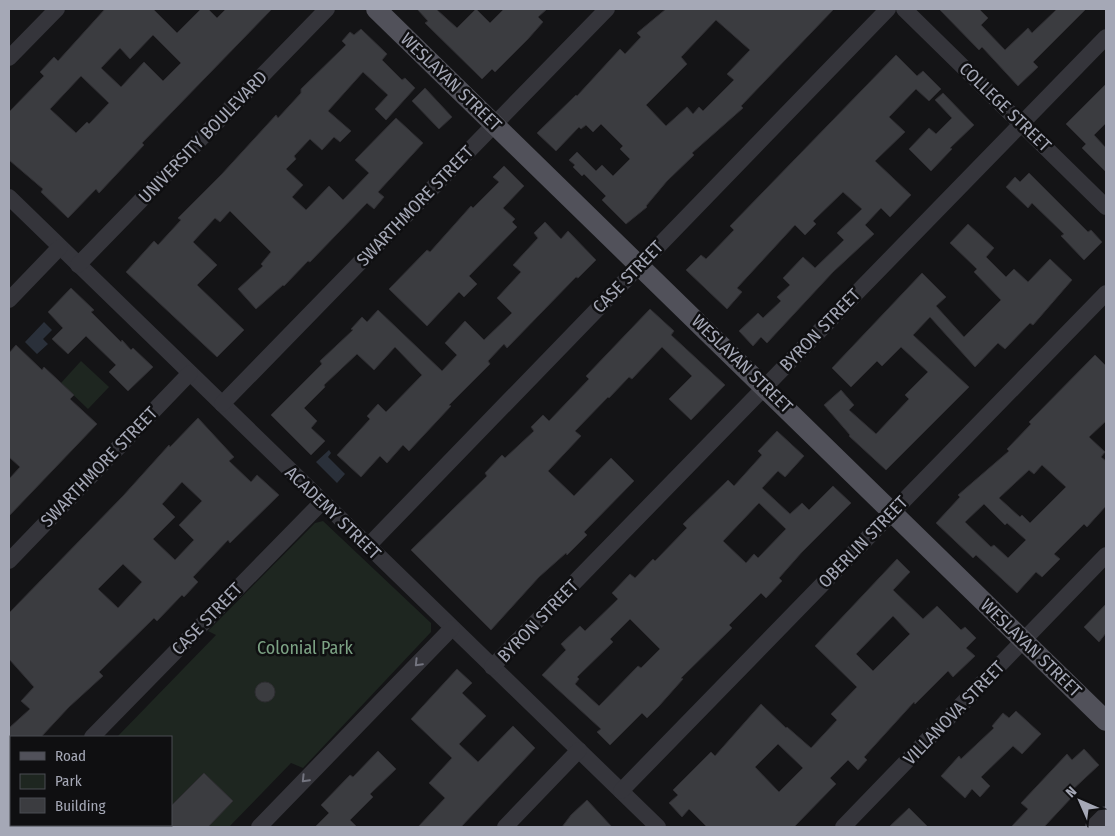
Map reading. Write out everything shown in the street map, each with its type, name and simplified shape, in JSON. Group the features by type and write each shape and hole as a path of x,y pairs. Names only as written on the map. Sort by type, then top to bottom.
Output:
{"main road":[{"name":"WESLAYAN STREET","path":"376,9 894,511 1023,641 1106,721"}],"street":[{"path":"9,58 57,9"},
{"name":"UNIVERSITY BOULEVARD","path":"78,265 327,9"},
{"name":"SWARTHMORE STREET","path":"222,404 608,9"},
{"name":"CASE STREET","path":"368,546 888,9"},
{"name":"COLLEGE STREET","path":"904,9 1023,123 1106,207"},
{"name":"BYRON STREET","path":"492,667 1106,37"},
{"name":"ACADEMY STREET","path":"9,197 658,827"},
{"path":"9,300 60,247"},
{"name":"OBERLIN STREET","path":"621,791 1106,293"},
{"name":"SWARTHMORE STREET","path":"9,562 190,373"},
{"name":"CASE STREET","path":"93,736 322,502"},
{"name":"VILLANOVA STREET","path":"843,827 1106,555"},
{"path":"259,827 452,628"},
{"path":"505,827 579,750"},
{"path":"1093,827 1106,814"}],"green space":[{"path":"81,361 109,387 88,409 61,383"},
{"name":"Colonial Park","path":"323,521 431,623 431,632 303,768 291,763 229,827 20,827 172,826 172,736 118,736 216,635 208,631 315,523"}],"shaded area":[{"path":"44,322 52,330 43,339 48,344 37,354 25,342"},
{"path":"329,450 331,453 328,457 345,474 337,483 316,462"}],"building":[{"path":"105,9 153,9 177,33 201,9 208,9 217,18 226,9 272,9 142,143 144,145 99,193 96,189 68,218 41,192 43,189 9,160 9,112 44,76 40,72 54,57 58,61","holes":["153,35 181,63 163,81 144,62 121,87 101,68 120,48 130,59","81,76 109,103 89,124 87,122 76,133 50,109"]},
{"path":"417,9 436,9 457,28 476,9 490,23 504,9 547,9 538,17 543,22 528,39 495,72 492,69 482,79 425,23 428,21"},
{"path":"666,9 834,9 741,106 743,108 692,153 694,155 667,181 647,207 626,224 602,200 606,196 584,174 582,176 573,167 575,165 569,160 577,152 596,171 602,165 613,176 630,159 620,149 623,146 601,124 593,132 586,125 581,129 579,127 556,151 537,133 577,96 620,49 625,54 641,37 637,33","holes":["716,20 750,50 727,74 734,80 703,111 699,107 693,114 687,107 666,126 646,105 687,64 681,57"]},
{"path":"939,9 979,9 988,18 981,25 1005,50 1028,28 1032,33 1057,9 1086,9 1033,62 1038,67 1018,86 982,47 979,50"},
{"path":"361,29 387,54 382,60 402,80 405,78 415,88 386,120 375,109 388,95 363,72 328,111 351,131 340,142 334,137 322,150 310,139 294,156 296,159 286,169 303,185 292,197 306,210 329,186 343,200 369,173 355,160 396,118 423,143 378,192 384,197 374,209 367,203 310,262 308,261 284,286 256,309 238,289 263,266 261,264 271,252 230,211 220,222 215,218 193,242 217,265 197,285 244,330 217,357 126,272 154,241 158,245 181,220 178,218 221,175 276,115 278,118 301,93 301,89 346,45 342,41 350,32 354,35"},
{"path":"896,55 917,76 923,71 941,89 929,101 916,89 889,117 905,132 875,161 911,195 890,217 881,208 865,225 874,234 833,272 767,343 761,337 753,346 739,331 758,313 763,318 781,301 777,297 790,285 783,278 803,257 815,268 844,240 837,233 862,209 843,192 813,221 816,224 805,235 795,225 737,288 742,292 727,309 686,270 701,255 706,259 734,230 730,226"},
{"path":"1106,84 1106,123 1094,135 1106,148 1106,172 1082,148 1086,144 1066,124"},
{"path":"425,88 452,117 439,129 412,101"},
{"path":"943,93 974,125 950,148 952,149 931,171 909,149 929,128 936,134 952,118 935,100"},
{"path":"504,166 524,186 503,208 515,219 512,222 517,227 469,276 477,284 464,297 459,292 427,326 389,289 427,250 430,252 471,206 473,208 499,182 493,177"},
{"path":"1029,173 1088,232 1091,230 1102,242 1084,260 1061,236 1064,234 1032,203 1028,208 1006,187 1015,177 1020,182"},
{"path":"545,222 561,239 568,231 596,260 578,278 576,277 507,348 504,344 488,361 490,364 449,405 451,406 409,451 403,445 387,463 380,456 361,477 337,455 370,419 367,416 378,404 386,412 422,375 395,347 374,370 357,354 324,385 325,387 304,408 317,421 311,428 325,441 311,455 271,415 322,364 320,361 353,330 351,329 362,317 367,322 378,310 442,371 457,355 445,343 465,321 484,340 512,313 497,298 521,272 513,265 538,238 534,233"},
{"path":"968,224 994,248 986,257 1006,277 1014,269 1028,282 1050,259 1072,280 1033,325 1030,323 1005,349 998,343 975,367 930,317 913,335 969,387 886,470 849,436 824,405 841,390 854,405 849,410 876,434 909,399 905,395 928,372 901,347 882,366 877,361 851,387 832,368 922,273 946,297 936,306 964,337 1001,300 974,272 977,269 950,243"},
{"path":"71,288 94,310 91,312 121,342 122,340 131,350 133,348 153,367 128,391 109,372 116,365 86,336 68,354 52,339 63,328 48,312"},
{"path":"650,309 674,331 671,335 725,385 691,420 669,399 692,376 662,347 632,379 629,377 575,431 581,436 548,471 574,496 611,458 634,481 584,532 587,535 567,555 566,553 539,577 491,630 411,550 487,476 485,473 502,455 505,458 534,431 531,427 543,415 549,421 589,379 586,376"},
{"path":"16,345 42,370 44,367 74,395 70,399 97,424 9,516 9,479 20,467 9,457 9,353"},
{"path":"1095,355 1106,366 1106,421 1089,437 1105,452 1101,457 1106,461 1106,506 1087,527 1084,524 1054,554 1060,559 1042,577 1036,572 1017,593 976,555 973,558 936,523 960,497 958,495 1009,451 1007,449 1031,424 1029,422","holes":["1042,465 1066,487 1030,523 1022,515 1020,517 999,498 1029,470 1034,474","984,504 1005,525 1007,523 1026,540 1008,558 994,545 991,547 965,522"]},
{"path":"198,418 234,457 229,461 251,482 257,475 279,495 230,543 228,540 193,577 198,582 184,597 182,595 157,621 154,618 99,672 103,676 69,707 42,736 9,737 9,728 30,709 21,701 34,687 9,659 9,613 123,496 169,445 170,447","holes":["182,482 202,501 179,525 194,540 175,560 153,539 175,517 162,504","123,564 142,582 118,608 98,589"]},
{"path":"777,431 804,456 785,477 778,471 762,488 790,514 802,503 809,510 833,486 851,503 802,552 779,578 782,581 766,598 761,593 729,625 732,628 681,678 683,679 659,706 647,718 642,713 610,745 597,732 601,729 542,675 566,650 561,644 580,626 585,631 618,599 612,593 630,574 635,578 653,559 655,561 687,528 683,524 728,480 734,486 762,455 758,451","holes":["759,503 786,529 758,558 754,554 746,563 723,541","630,619 660,649 641,668 638,666 599,706 575,684 579,679 577,677 613,642 610,639"]},
{"path":"897,559 910,572 893,590 923,619 937,606 961,630 965,627 976,638 966,648 975,656 953,677 948,671 915,704 914,702 864,757 867,760 858,770 848,760 830,778 836,784 794,827 707,827 689,809 682,817 669,803 678,795 673,790 711,752 715,756 761,704 786,728 811,748 837,720 831,714 857,687 815,646","holes":["893,616 910,634 873,671 856,654","778,744 803,768 779,792 755,767"]},
{"path":"1106,604 1106,633 1099,642 1084,627"},
{"path":"457,669 472,683 462,693 486,716 459,744 478,762 513,726 535,748 461,827 418,827 445,798 429,783 452,758 411,719"},
{"path":"265,682 272,685 275,692 272,699 265,702 258,699 255,692 258,685"},
{"path":"1016,711 1041,734 1022,754 1013,746 981,777 990,786 980,797 972,789 965,798 941,776 959,756 961,759 994,728 992,726 1003,713 1009,718"},
{"path":"1084,749 1099,765 1069,793 1073,796 1044,827 1011,827 1028,809 1021,803 1067,754 1072,760"},
{"path":"378,751 396,769 370,794 373,797 350,820 357,827 315,827 329,813 321,805 350,775 353,777"},
{"path":"204,773 233,801 208,827 171,827 172,805"},
{"path":"587,800 612,827 562,827 571,815"},
{"path":"909,808 928,827 889,827"}]}
